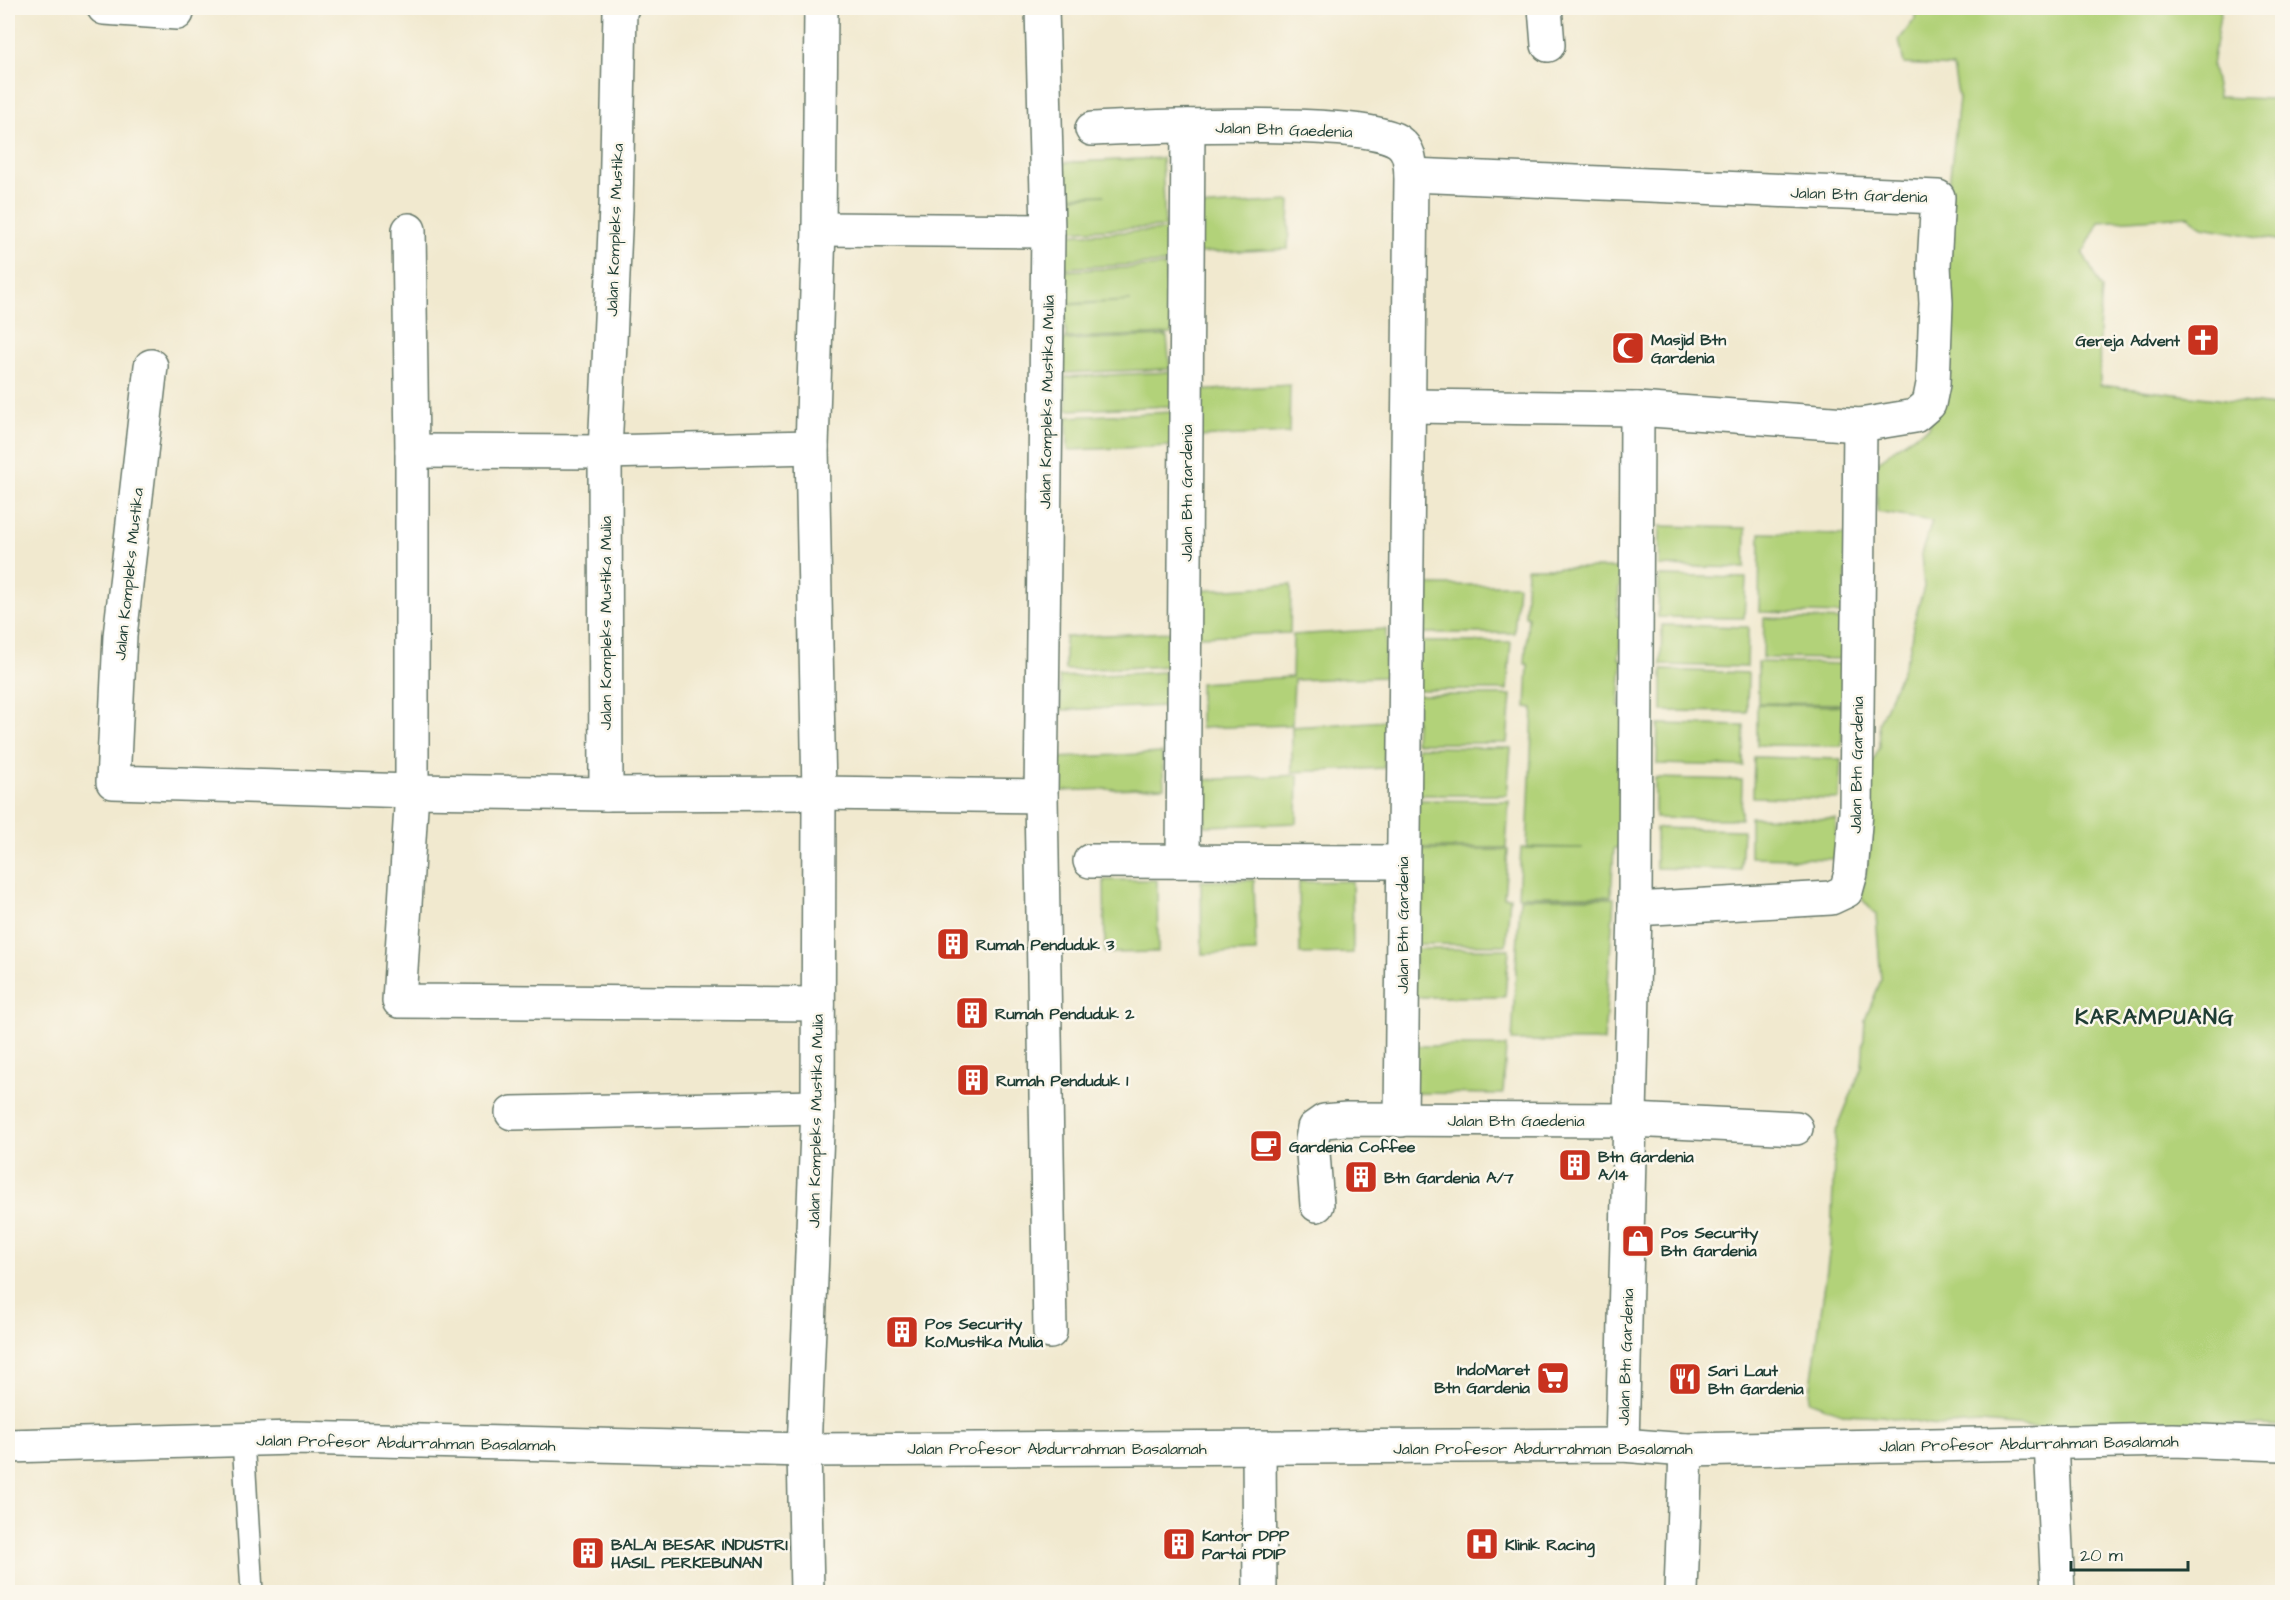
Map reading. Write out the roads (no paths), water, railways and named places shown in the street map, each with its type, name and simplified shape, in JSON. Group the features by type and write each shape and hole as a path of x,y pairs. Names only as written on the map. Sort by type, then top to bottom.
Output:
{"street":[{"path":"104,8 177,13"},
{"name":"Jalan Kompleks Mustika","path":"604,452 616,208 618,8"},
{"name":"Jalan Kompleks Mustika Mulia","path":"804,1450 818,1107 819,793 812,447 819,229 821,8"},
{"name":"Jalan Kompleks Mustika Mulia","path":"1041,8 1048,231 1041,796 1050,1332"},
{"path":"1545,8 1548,45"},
{"name":"Jalan Btn Gaedenia","path":"1092,129 1188,126 1320,127 1366,132 1399,141 1410,164"},
{"name":"Jalan Btn Gardenia","path":"1183,860 1188,126"},
{"name":"Jalan Btn Gardenia","path":"1401,1120 1402,862 1410,406 1410,164 1606,182 1938,197 1934,265 1936,303 1933,384 1929,404 1915,416 1860,425 1637,409 1410,406"},
{"path":"819,229 1048,231"},
{"path":"409,230 412,451 412,791 399,1001 818,1004"},
{"name":"Jalan Kompleks Mustika","path":"151,366 120,636 113,783 412,791"},
{"name":"Jalan Btn Gardenia","path":"1622,1445 1632,1120 1637,409"},
{"name":"Jalan Btn Gardenia","path":"1635,909 1831,898 1846,891 1851,873 1856,812 1860,425"},
{"path":"412,451 604,452 812,447"},
{"name":"Jalan Kompleks Mustika Mulia","path":"604,452 606,794"},
{"path":"412,791 1041,796"},
{"path":"1090,861 1402,862"},
{"path":"512,1113 818,1107"},
{"name":"Jalan Btn Gaedenia","path":"1317,1205 1312,1140 1314,1128 1324,1121 1632,1120 1796,1128"},
{"name":"Jalan Profesor Abdurrahman Basalamah","path":"8,1446 295,1438 804,1450 1622,1445 1686,1449 2173,1440 2283,1444"},
{"path":"2051,1442 2058,1593"},
{"path":"1259,1447 1260,1593"},
{"path":"1681,1593 1686,1449"},
{"path":"804,1450 807,1593"}],"lane":[{"path":"243,1439 252,1593"}],"place":[{"name":"Gereja Advent","path":"2203,340"},
{"name":"Masjid Btn Gardenia","path":"1628,348"},
{"name":"Rumah Penduduk 3","path":"953,944"},
{"name":"Rumah Penduduk 2","path":"972,1013"},
{"name":"Rumah Penduduk 1","path":"973,1080"},
{"name":"Gardenia Coffee","path":"1266,1146"},
{"name":"Btn Gardenia A/14","path":"1575,1165"},
{"name":"Btn Gardenia A/7","path":"1361,1177"},
{"name":"Pos Security Btn Gardenia","path":"1638,1241"},
{"name":"Pos Security Ko.Mustika Mulia","path":"902,1332"},
{"name":"IndoMaret Btn Gardenia","path":"1553,1378"},
{"name":"Sari Laut Btn Gardenia","path":"1685,1379"},
{"name":"Kantor DPP Partai PDIP","path":"1179,1544"},
{"name":"Klinik Racing","path":"1482,1544"},
{"name":"BALAI BESAR INDUSTRI HASIL PERKEBUNAN","path":"588,1553"}],"district":[{"name":"KARAMPUANG","path":"2155,1016"}]}
